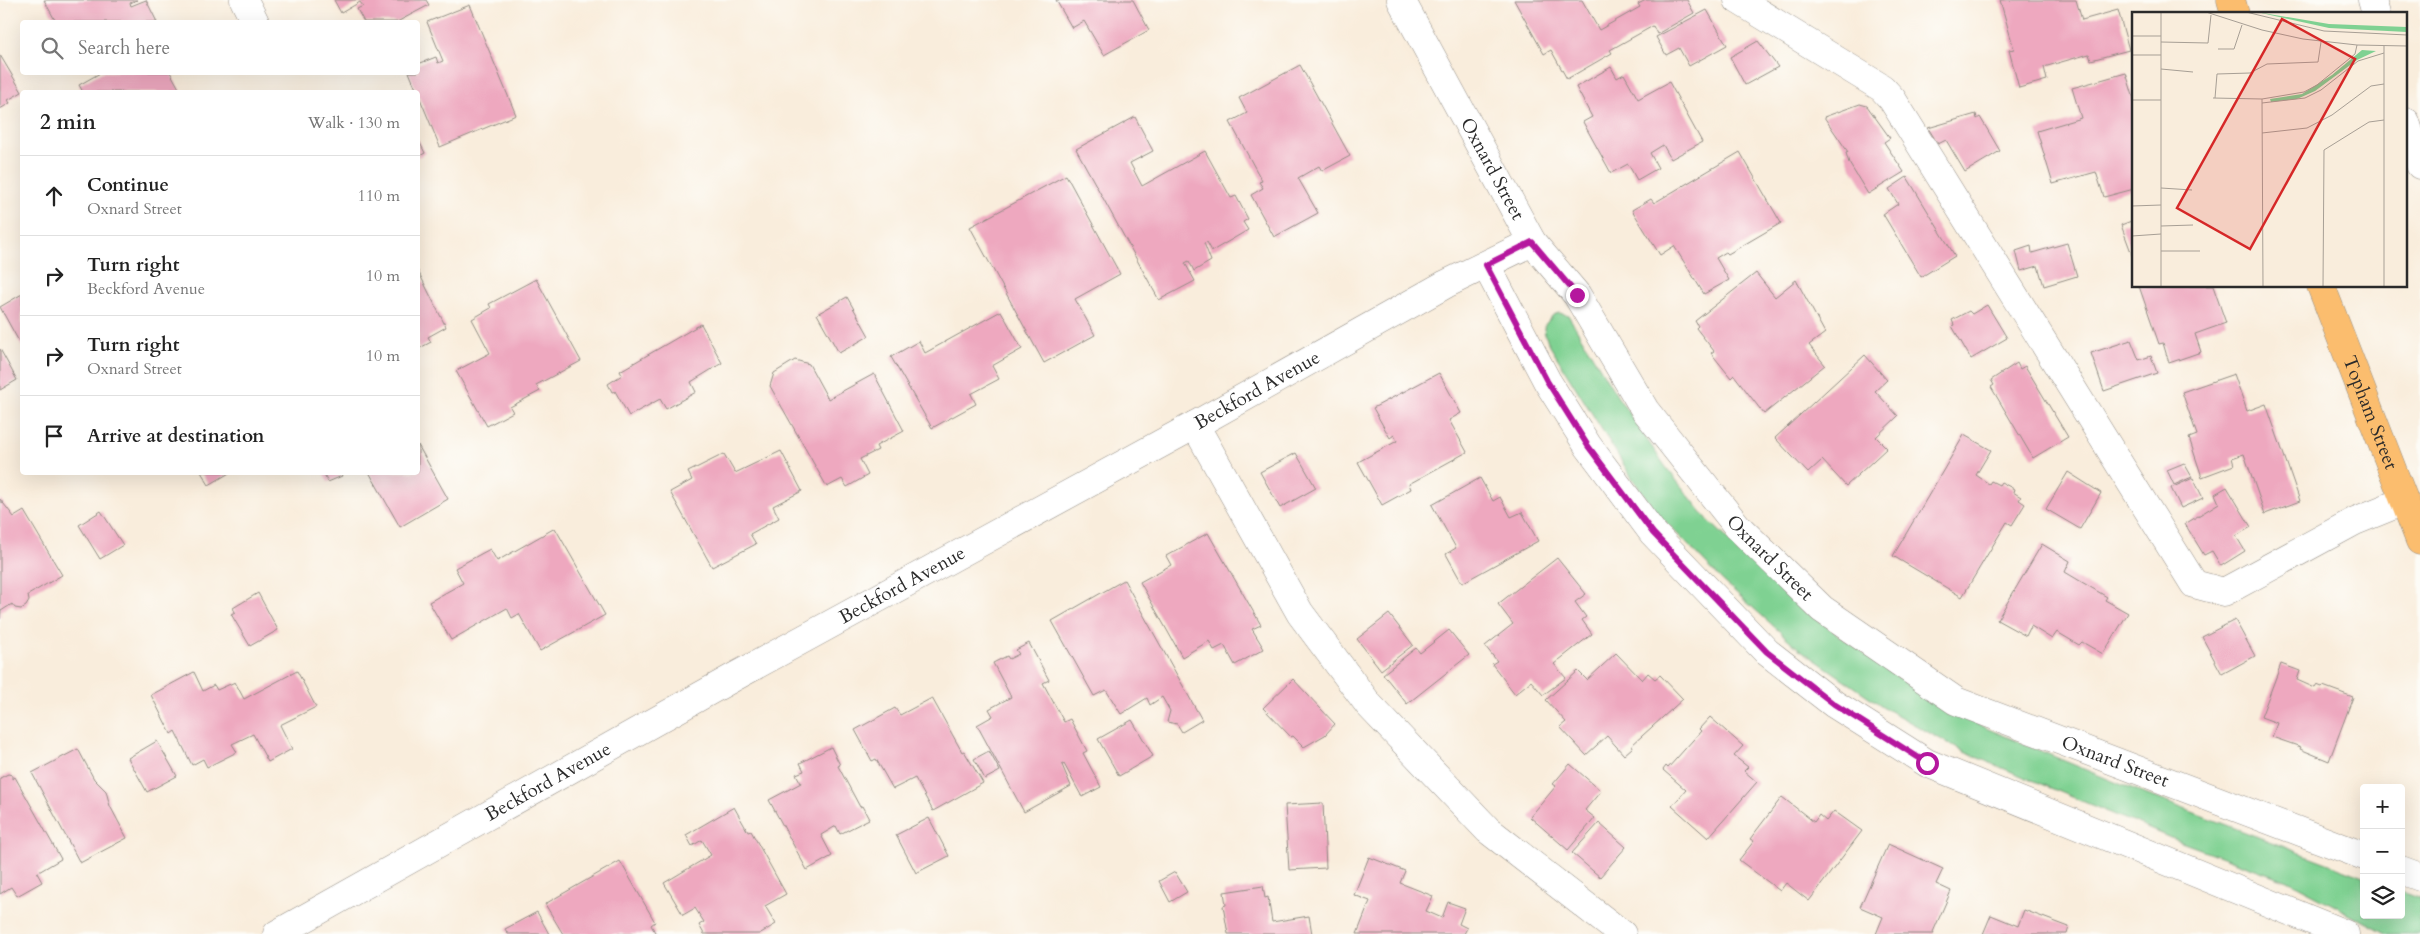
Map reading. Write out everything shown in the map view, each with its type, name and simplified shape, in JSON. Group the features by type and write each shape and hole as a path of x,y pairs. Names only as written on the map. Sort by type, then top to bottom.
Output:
{"main road":[{"name":"Topham Street","path":"2322,288 2420,540"}],"street":[{"path":"244,0 254,20"},
{"name":"Oxnard Street","path":"1401,0 1532,242 1577,295 1645,410 1738,527 1822,609 1956,701 2360,854"},
{"path":"1738,0 1882,88 1892,100 2194,584 2224,592 2355,522 2404,501"},
{"path":"2408,128 2420,165"},
{"name":"Beckford Avenue","path":"277,934 736,676 1195,425 1446,284 1532,242"},
{"path":"1486,265 1547,381 1588,446 1653,533 1767,652 1834,704 1927,763 2345,934"},
{"path":"1195,425 1300,613 1369,705 1488,830 1622,934"},
{"path":"2405,872 2420,878"}],"green space":[{"path":"1559,313 1568,315 1617,396 1665,466 1708,520 1791,600 1864,654 1950,713 2134,790 2360,875 2360,919 2405,919 2405,892 2420,898 2420,934 2388,934 2288,881 2173,839 1964,752 1888,710 1798,648 1722,580 1658,514 1632,478 1550,346 1545,335 1544,326 1553,315"}],"building":[{"path":"44,0 137,0 130,3 131,6 146,0 156,20 55,20"},
{"path":"334,0 426,0 429,5 401,20 363,20 357,9 363,6 360,2 341,13"},
{"path":"1056,0 1133,0 1149,30 1104,55 1084,21 1072,28"},
{"path":"1514,0 1582,0 1599,30 1640,7 1638,4 1646,0 1687,0 1694,13 1657,34 1653,26 1610,50 1612,53 1567,79 1551,50 1544,54"},
{"path":"2000,0 2076,0 2082,20 2118,10 2129,50 2091,60 2089,54 2044,67 2047,80 2019,88 2009,50 2014,49"},
{"path":"470,5 516,115 440,147 420,99 420,90 416,90 410,75 420,75 420,63 436,57 438,63 443,61 427,22"},
{"path":"1707,10 1727,45 1689,66 1679,48 1666,55 1656,37"},
{"path":"1758,41 1778,67 1745,85 1730,57"},
{"path":"0,55 21,90 20,93 8,100 10,103 0,109"},
{"path":"1300,65 1350,156 1322,171 1319,166 1298,178 1318,213 1274,237 1251,195 1263,188 1259,182 1262,181 1230,122 1247,113 1239,98"},
{"path":"1611,67 1617,78 1624,74 1638,99 1669,82 1702,142 1671,159 1663,145 1650,153 1658,168 1637,180 1628,164 1611,173 1583,122 1592,117 1576,87"},
{"path":"2126,73 2132,92 2132,190 2104,197 2096,172 2053,184 2037,131 2081,118 2072,88"},
{"path":"97,75 172,75 180,90 82,90 79,85"},
{"path":"1860,104 1867,106 1890,138 1884,142 1904,172 1868,194 1849,163 1846,153 1848,152 1824,117"},
{"path":"1976,114 1977,119 1980,117 2000,151 1965,172 1946,140 1938,144 1928,128"},
{"path":"1135,117 1153,151 1130,163 1142,186 1205,151 1231,198 1236,196 1248,219 1243,222 1248,230 1212,251 1207,242 1204,243 1211,261 1194,271 1189,261 1185,263 1195,281 1159,300 1076,149"},
{"path":"420,143 425,153 420,156"},
{"path":"1740,152 1781,223 1728,254 1726,252 1716,258 1729,280 1704,294 1674,246 1660,255 1632,210 1651,199 1654,203"},
{"path":"1066,175 1120,274 1075,299 1095,335 1044,363 970,227"},
{"path":"1907,177 1955,256 1921,277 1883,214 1898,204 1889,189"},
{"path":"2132,221 2132,255 2121,225"},
{"path":"2067,243 2077,276 2044,286 2038,266 2021,271 2016,251 2031,246 2032,253"},
{"path":"1756,273 1775,297 1796,280 1825,333 1809,345 1825,365 1764,414 1734,375 1731,378 1711,353 1714,351 1696,328 1698,326 1695,321"},
{"path":"420,275 446,327 428,337 431,342 420,348"},
{"path":"536,279 581,361 536,385 540,391 510,407 513,412 487,426 456,371 490,353 472,319 491,308 489,304"},
{"path":"2140,288 2214,288 2226,323 2195,334 2201,352 2169,363 2163,343 2159,344"},
{"path":"20,295 20,343 0,307"},
{"path":"847,297 869,336 839,353 817,314"},
{"path":"1987,305 2007,338 1971,359 1952,326 1954,325 1952,320 1969,311 1972,314"},
{"path":"1001,311 1022,349 992,366 999,379 971,394 976,404 932,428 891,357 919,341 925,353"},
{"path":"701,324 722,363 691,382 696,392 666,409 660,399 629,416 615,391 612,392 608,384 622,375 620,371"},
{"path":"2131,340 2139,360 2151,356 2157,373 2104,391 2091,353"},
{"path":"0,349 17,380 0,390"},
{"path":"1865,355 1887,380 1875,391 1898,416 1876,437 1887,448 1846,486 1822,460 1808,473 1775,438"},
{"path":"795,360 809,364 828,399 874,374 904,431 876,446 878,450 860,459 868,475 847,487 842,479 827,487 770,386 774,373"},
{"path":"2017,363 2020,369 2025,366 2068,437 2033,458 1991,387 1994,385 1991,380"},
{"path":"1439,373 1461,413 1449,420 1467,452 1409,484 1411,489 1382,505 1358,462 1397,441 1394,435 1390,438 1373,408"},
{"path":"2234,374 2247,411 2266,404 2300,501 2265,514 2244,454 2232,458 2234,465 2202,477 2189,438 2197,435 2182,392"},
{"path":"1964,435 1991,450 1976,475 1989,484 1991,481 1999,485 2001,482 2014,489 2013,492 2021,497 2019,500 2025,504 2012,525 2007,522 1962,597 1893,556"},
{"path":"420,449 448,499 400,527 371,475 420,475"},
{"path":"781,451 802,491 773,506 779,518 750,534 756,544 712,567 670,492 692,480 688,472 724,454 735,473"},
{"path":"1296,453 1316,488 1280,508 1260,472"},
{"path":"2184,463 2192,477 2174,485 2167,470"},
{"path":"2068,472 2101,493 2080,529 2046,509"},
{"path":"203,475 226,475 209,485"},
{"path":"324,475 342,476 328,482"},
{"path":"1480,478 1493,501 1500,497 1511,517 1522,512 1538,541 1462,583 1446,554 1456,548 1432,505"},
{"path":"2193,478 2203,498 2181,508 2171,488"},
{"path":"2227,487 2251,527 2236,536 2245,551 2221,566 2212,551 2204,555 2185,524 2219,503 2215,494"},
{"path":"0,499 14,517 24,511 62,575 28,595 29,601 21,609 15,608 12,604 1,611 0,619"},
{"path":"101,511 123,545 100,559 79,525"},
{"path":"555,528 605,615 540,651 519,614 512,618 507,608 451,640 429,602 463,583 455,568 490,549 497,561"},
{"path":"1208,533 1261,625 1252,629 1264,649 1235,665 1224,645 1214,650 1209,641 1182,657 1140,582 1171,565 1166,556"},
{"path":"2042,544 2070,561 2065,572 2107,597 2105,600 2128,613 2103,654 2082,642 2079,645 2057,632 2052,639 2031,626 2026,636 1997,620"},
{"path":"1557,558 1586,594 1575,602 1586,617 1582,620 1592,634 1554,664 1566,678 1543,695 1531,681 1515,694 1492,664 1497,661 1485,646 1513,624 1498,604"},
{"path":"1124,580 1202,720 1182,732 1177,724 1167,722 1170,711 1162,697 1150,705 1147,698 1121,714 1106,690 1094,696 1052,621"},
{"path":"258,593 278,630 250,646 231,614 235,612 233,608"},
{"path":"1389,614 1413,645 1381,670 1357,639"},
{"path":"2235,620 2255,656 2222,674 2202,637"},
{"path":"1449,630 1469,655 1407,704 1383,674 1416,648 1420,653"},
{"path":"1029,643 1049,680 1043,683 1064,722 1070,719 1087,751 1083,753 1101,787 1082,797 1064,764 1062,765 1071,786 1024,812 977,725 993,716 989,709 1011,697 993,663 1007,656 1009,659 1019,654 1016,650"},
{"path":"1616,653 1642,680 1648,673 1655,679 1660,675 1683,699 1632,745 1633,747 1624,755 1607,736 1586,755 1560,727 1566,722 1546,700 1578,671 1587,680"},
{"path":"2281,664 2300,671 2297,680 2315,688 2317,685 2323,686 2353,697 2329,761 2300,749 2301,747 2272,737 2277,723 2261,717"},
{"path":"297,671 316,707 280,725 292,749 268,762 253,734 232,744 237,752 207,767 203,759 192,765 175,731 171,734 151,695 194,672 203,691 214,685 217,690 235,682 244,699"},
{"path":"1293,679 1335,724 1325,735 1304,747 1293,736 1291,737 1263,708"},
{"path":"932,698 962,752 964,751 983,783 933,811 915,778 893,789 876,759 872,761 855,730 895,708 900,715"},
{"path":"1710,717 1743,746 1734,756 1748,767 1744,771 1757,782 1708,838 1672,806 1686,790 1663,770 1666,766 1668,768 1701,731 1699,729"},
{"path":"1132,720 1153,756 1119,776 1098,739"},
{"path":"157,741 177,776 147,792 128,758"},
{"path":"831,747 840,765 838,766 860,807 862,806 869,819 840,834 836,826 821,835 832,856 807,870 769,800 801,783 796,774 804,771 800,763"},
{"path":"78,749 94,779 106,791 110,806 127,838 80,863 32,773"},
{"path":"989,751 1000,771 985,779 974,759"},
{"path":"1570,764 1601,791 1585,810 1595,818 1568,850 1530,817 1556,786 1553,784"},
{"path":"8,774 12,775 12,779 15,777 61,859 37,873 42,882 17,896 11,887 0,894 0,778"},
{"path":"1782,797 1814,822 1819,815 1826,821 1834,811 1862,831 1809,901 1786,883 1780,891 1739,860 1754,841 1750,839"},
{"path":"1323,803 1326,868 1289,870 1285,805"},
{"path":"734,807 748,832 751,831 786,894 765,906 776,924 759,934 704,934 699,925 704,922 695,908 683,915 664,883 711,855 702,840 692,846 686,835"},
{"path":"929,818 949,856 916,873 896,835"},
{"path":"1599,823 1626,847 1600,877 1572,853"},
{"path":"1888,844 1943,869 1936,884 1951,891 1933,932 1934,934 1876,934 1883,917 1860,907"},
{"path":"1369,857 1405,871 1400,883 1433,896 1426,911 1442,918 1448,902 1465,908 1459,924 1467,928 1464,934 1357,934 1370,901 1354,895"},
{"path":"620,861 655,922 651,925 656,934 563,934 545,904"},
{"path":"1175,872 1187,892 1170,902 1159,881"},
{"path":"1263,886 1265,898 1268,897 1272,922 1309,916 1312,934 1228,934 1223,906 1226,905 1224,892"},
{"path":"2024,910 2069,927 2067,934 1983,934 1991,915 2018,926"},
{"path":"537,912 549,934 508,934 505,929"}],"route":[{"path":"1577,295 1532,242 1486,265 1547,381 1588,446 1653,533 1767,652 1834,704 1927,763"}]}
